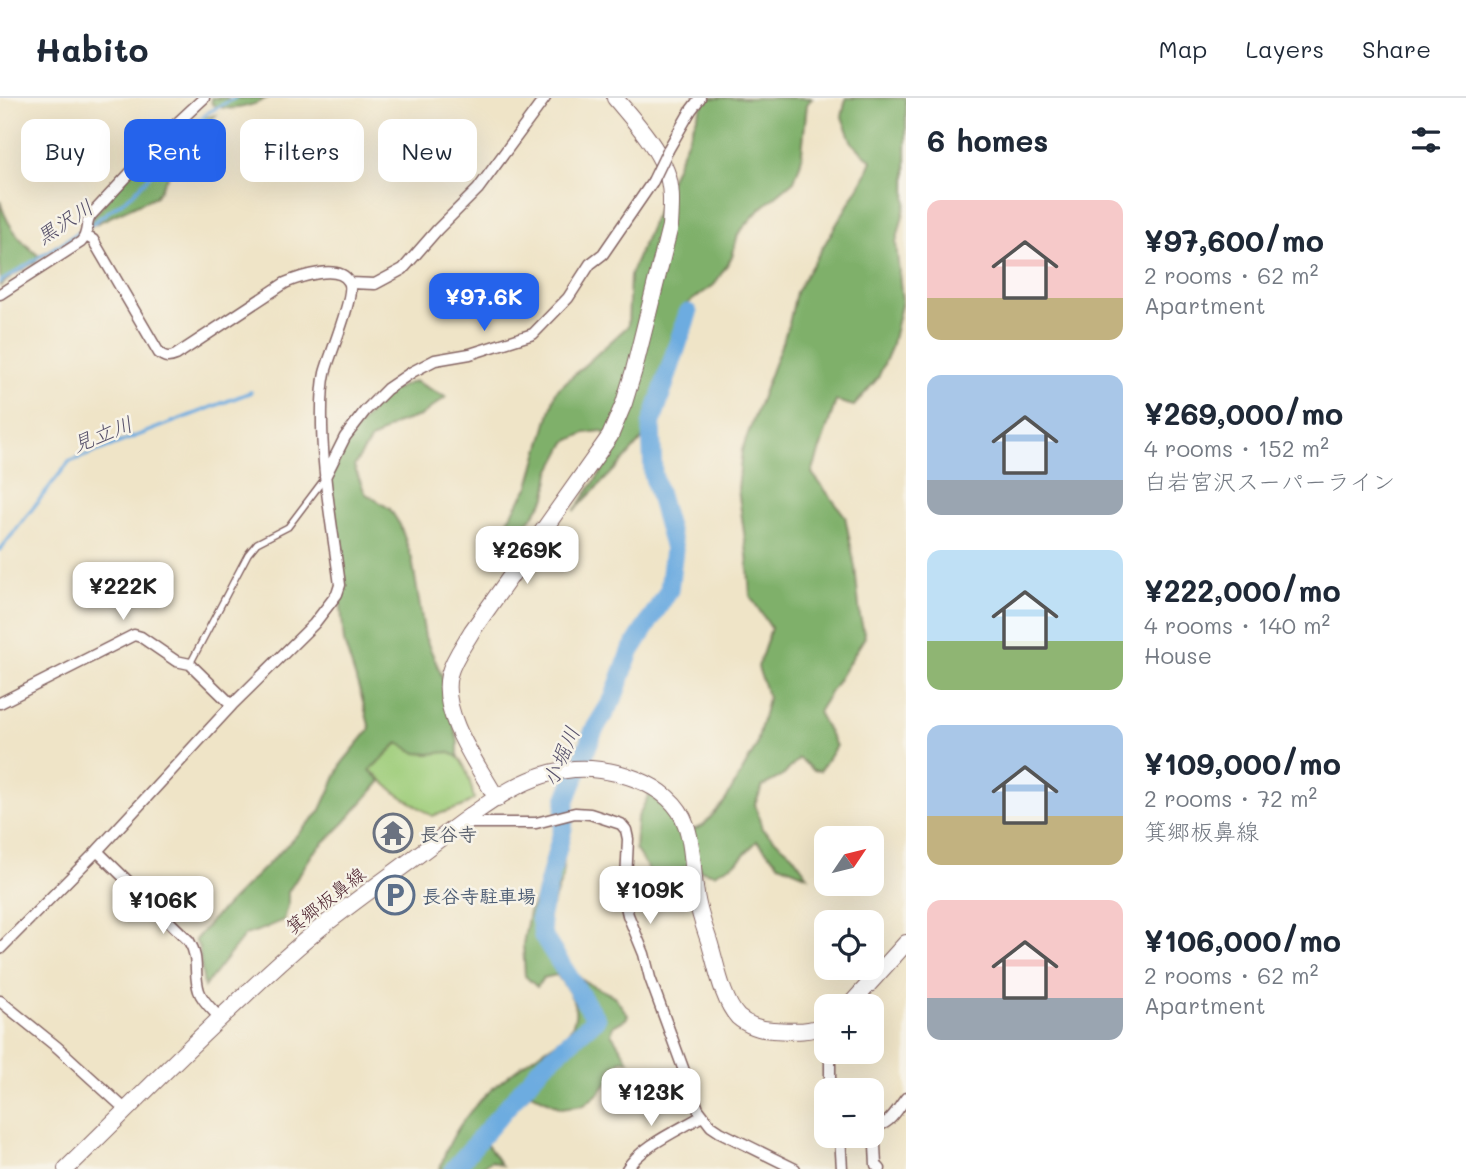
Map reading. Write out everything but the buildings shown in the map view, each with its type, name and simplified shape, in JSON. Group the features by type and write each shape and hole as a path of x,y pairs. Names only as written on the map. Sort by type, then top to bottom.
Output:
{"main road":[{"path":"497,799 457,728 447,690 449,675 454,660 472,631 614,429 634,370 670,226 671,205 667,173 654,146 615,98"},
{"name":"箕郷板鼻線","path":"66,1169 220,1018 313,934 461,823 522,782 567,770 623,775 668,797 687,825 698,907 726,996 734,1011 746,1022 768,1030 797,1031 814,1028"},
{"path":"860,994 906,943"}],"street":[{"path":"0,294 81,242 86,236 91,215 166,134 204,98"},
{"path":"350,283 375,284 403,269 478,189 545,98"},
{"path":"326,477 345,437 387,389 435,360 470,354 533,334 568,298 590,264 603,254 653,181 668,150 700,98"},
{"path":"0,949 97,851 232,705 314,624 337,594 340,585 323,453 323,386 350,297 350,283 340,275 328,273 301,276 285,283 176,355 164,357 159,353 93,240 86,236"},
{"path":"0,703 134,635 176,661 190,664 232,705"},
{"path":"461,823 536,823 575,813 590,814 621,824 628,839 625,902 628,915 698,1109 711,1126 720,1132 795,1169"},
{"path":"97,851 189,940 194,950 198,990 220,1018"},
{"path":"0,1001 57,1047 126,1110"},
{"path":"884,1124 906,1098"},
{"path":"627,1169 630,1163 646,1150 702,1116"},
{"path":"841,1148 842,1169"},
{"path":"875,1148 876,1165 880,1169"}],"lane":[{"path":"190,664 248,554 257,543 288,527 326,477"}],"green space":[{"path":"211,98 267,98 247,106 225,108 212,104"},
{"path":"705,98 812,98 807,104 801,162 794,181 759,210 738,234 732,257 714,285 684,306 642,439 574,511 618,448 602,431 585,433 566,442 550,472 546,497 530,520 521,529 506,523 529,486 556,391 628,326 630,275"},
{"path":"846,98 906,98 906,203 896,243 902,301 891,348 878,378 854,406 836,401 812,473 845,516 865,637 818,712 836,746 820,771 813,770 799,758 784,775 763,786 755,804 762,829 792,854 808,876 779,864 757,841 737,862 714,874 685,866 671,878 656,881 635,849 637,819 649,794 670,812 682,834 703,826 725,801 756,747 768,698 758,667 771,628 750,596 738,489 742,450 789,324 796,292 872,161 852,143 842,117"},
{"path":"124,179 124,182 164,182 156,196 84,229"},
{"path":"0,200 14,231 39,256 37,261 0,286"},
{"path":"414,381 446,397 420,416 395,424 370,441 354,466 365,493 390,509 400,525 412,559 425,637 442,676 458,742 458,757 448,752 417,753 398,743 370,770 381,781 313,853 288,892 284,920 245,935 204,987 199,948 195,940 320,812 342,763 370,729 344,642 330,479 347,442 368,415 389,392"},
{"path":"398,743 419,753 454,754 463,764 474,799 461,807 432,816 395,792 370,770"},
{"path":"558,837 564,845 563,877 549,913 548,933 576,974 585,982 614,996 628,1015 613,1026 611,1033 629,1061 622,1060 611,1068 609,1080 599,1093 584,1105 561,1108 531,1093 481,1138 501,1165 491,1161 479,1169 440,1169 455,1133 478,1103 505,1078 562,1037 573,1024 574,1004 557,975 543,978 537,987 525,976 523,944 529,912 536,899 550,845 553,839"}],"waterway":[{"name":"黒沢川","path":"90,225 133,194 207,113 235,98"},
{"name":"黒沢川","path":"0,282 84,229"},
{"name":"小堀川","path":"454,1169 541,1067 596,1019 543,936 540,917 563,828 566,800 594,730 613,699 630,652 669,590 674,549 653,474 651,425 688,313"},
{"name":"見立川","path":"0,550 69,462 251,392"}],"place":[{"name":"長谷寺","path":"393,833"},
{"name":"長谷寺駐車場","path":"395,895"}]}
